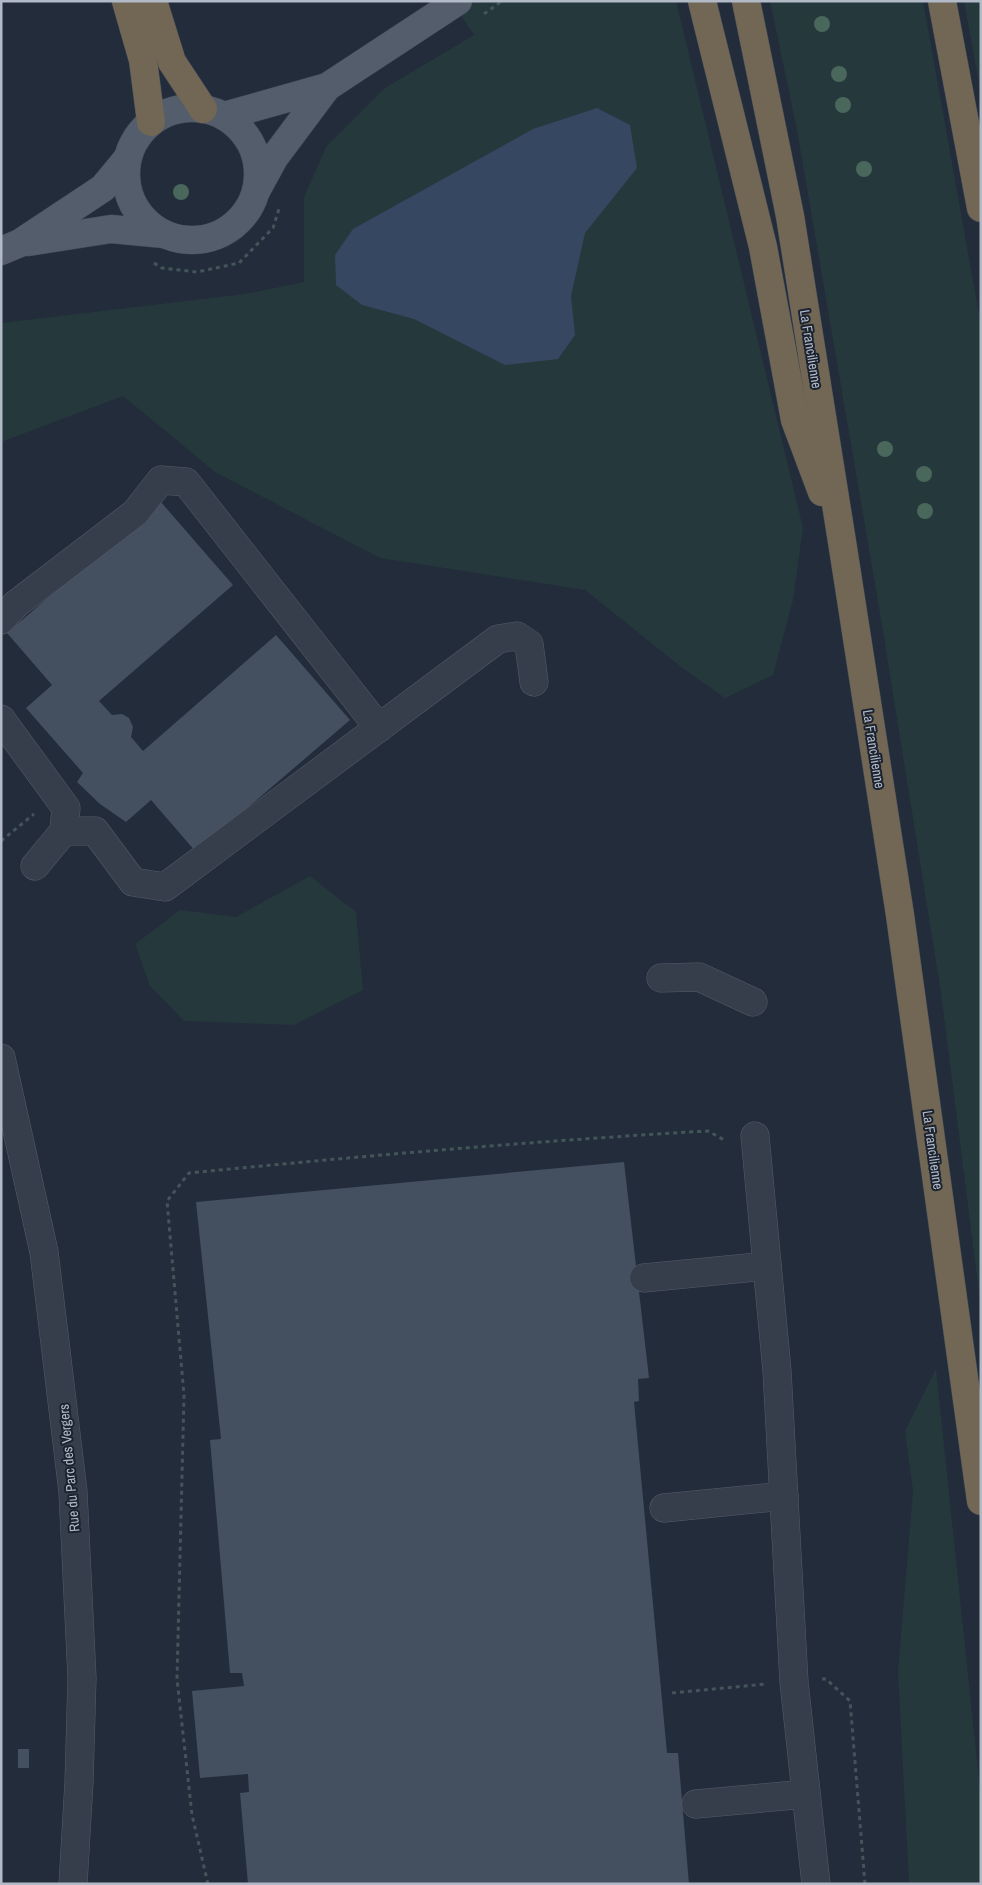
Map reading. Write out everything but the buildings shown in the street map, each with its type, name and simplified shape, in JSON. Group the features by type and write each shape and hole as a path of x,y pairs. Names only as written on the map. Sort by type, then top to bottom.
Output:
{"highway":[{"path":"126,1 143,60 151,122"},
{"path":"153,1 172,62 213,113"},
{"path":"702,1 763,247 795,420 843,548"},
{"name":"La Francilienne","path":"746,1 790,216 843,548 900,915 981,1501"},
{"path":"942,1 981,208"}],"main road":[{"path":"213,113 326,87 458,1"},
{"path":"10,247 111,229 164,234 186,240 208,239 228,230 245,214 274,158 326,87"},
{"path":"10,247 103,188 127,159 136,138 151,122 167,113 185,108 213,113 242,130 253,150 258,172 255,194"},
{"path":"127,159 126,182 132,204 146,222 164,234"}],"street":[{"path":"1,620 16,604 135,513 161,480 186,482 379,728"},
{"path":"64,831 95,831 133,882 165,887 379,728 457,684 498,639 517,636 529,644 534,682"},
{"path":"1,719 66,808 64,831 35,866"},
{"path":"661,978 699,977 753,1002"},
{"name":"Rue du Parc des Vergers","path":"1,1058 44,1252 73,1492 82,1678 79,1782 73,1884"},
{"path":"756,1147 777,1371 794,1682 816,1884"},
{"path":"644,1278 767,1266"},
{"path":"664,1508 784,1496"},
{"path":"696,1804 806,1794"}],"path":[{"path":"1,841 40,810"},
{"path":"208,1884 192,1815 177,1679 184,1394 167,1200 189,1173 358,1156 577,1138 708,1131 756,1147"}],"green space":[{"path":"451,1 676,1 803,528 793,600 773,675 725,698 681,667 585,590 380,558 215,472 123,396 1,442 1,323 245,294 304,282 304,197 326,147 385,88 474,35"},
{"path":"770,1 923,1 981,325 981,1308 941,993 881,619 797,130"},
{"path":"964,1 981,1 981,95"},
{"path":"310,876 356,912 363,990 294,1025 184,1021 150,986 135,944 180,910 236,917"},
{"path":"936,1369 981,1799 981,1884 909,1884 898,1671 913,1491 905,1431"}],"water":[{"path":"597,108 630,125 637,168 585,233 571,296 575,335 558,359 505,365 414,319 362,305 336,285 335,255 353,229 533,129"}]}
